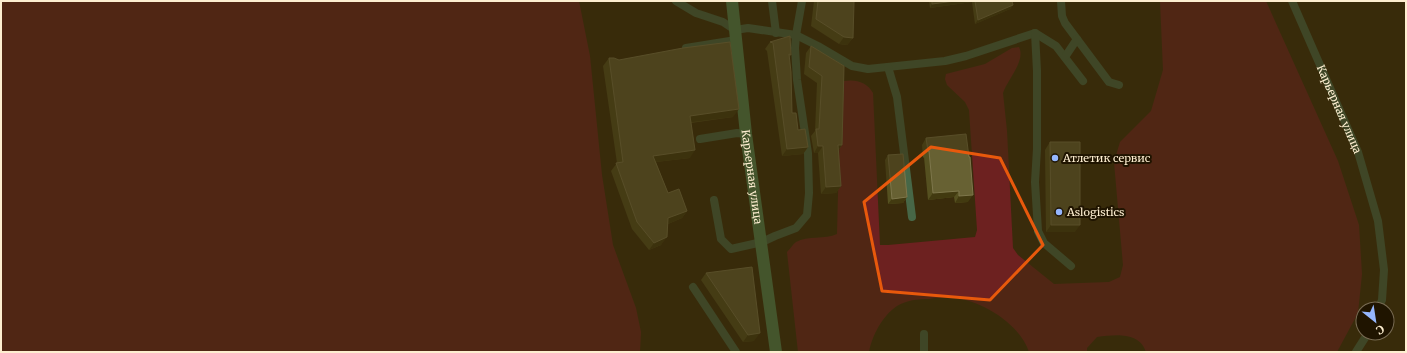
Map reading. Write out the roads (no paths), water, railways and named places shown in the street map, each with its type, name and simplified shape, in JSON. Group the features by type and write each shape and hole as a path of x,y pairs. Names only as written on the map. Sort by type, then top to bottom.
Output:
{"street":[{"name":"Карьерная улица","path":"732,1 746,134 776,352"}],"lane":[{"path":"676,1 696,13 723,22 736,35"},
{"path":"772,1 776,33"},
{"path":"714,200 720,239 731,249 762,242 796,228 807,215 809,193 808,153 797,80 796,35 802,1"},
{"path":"1061,1 1062,16 1065,23 1109,82 1119,86"},
{"name":"Карьерная улица","path":"1292,1 1358,152 1378,221 1384,270 1382,301"},
{"path":"680,49 736,35 748,28 796,35 852,66 868,69 945,61 966,56 1035,33"},
{"path":"1035,33 1056,46 1083,81"},
{"path":"1035,33 1037,71 1037,142 1035,182 1038,231 1044,243 1071,266"},
{"path":"1065,57 1077,39"},
{"path":"888,67 897,97 912,216"},
{"path":"700,139 737,133 746,134"},
{"path":"693,286 736,352"},
{"path":"924,334 924,352"},
{"path":"1356,352 1363,341"}],"place":[{"name":"Атлетик сервис","path":"1055,158"},
{"name":"Aslogistics","path":"1059,212"}]}
